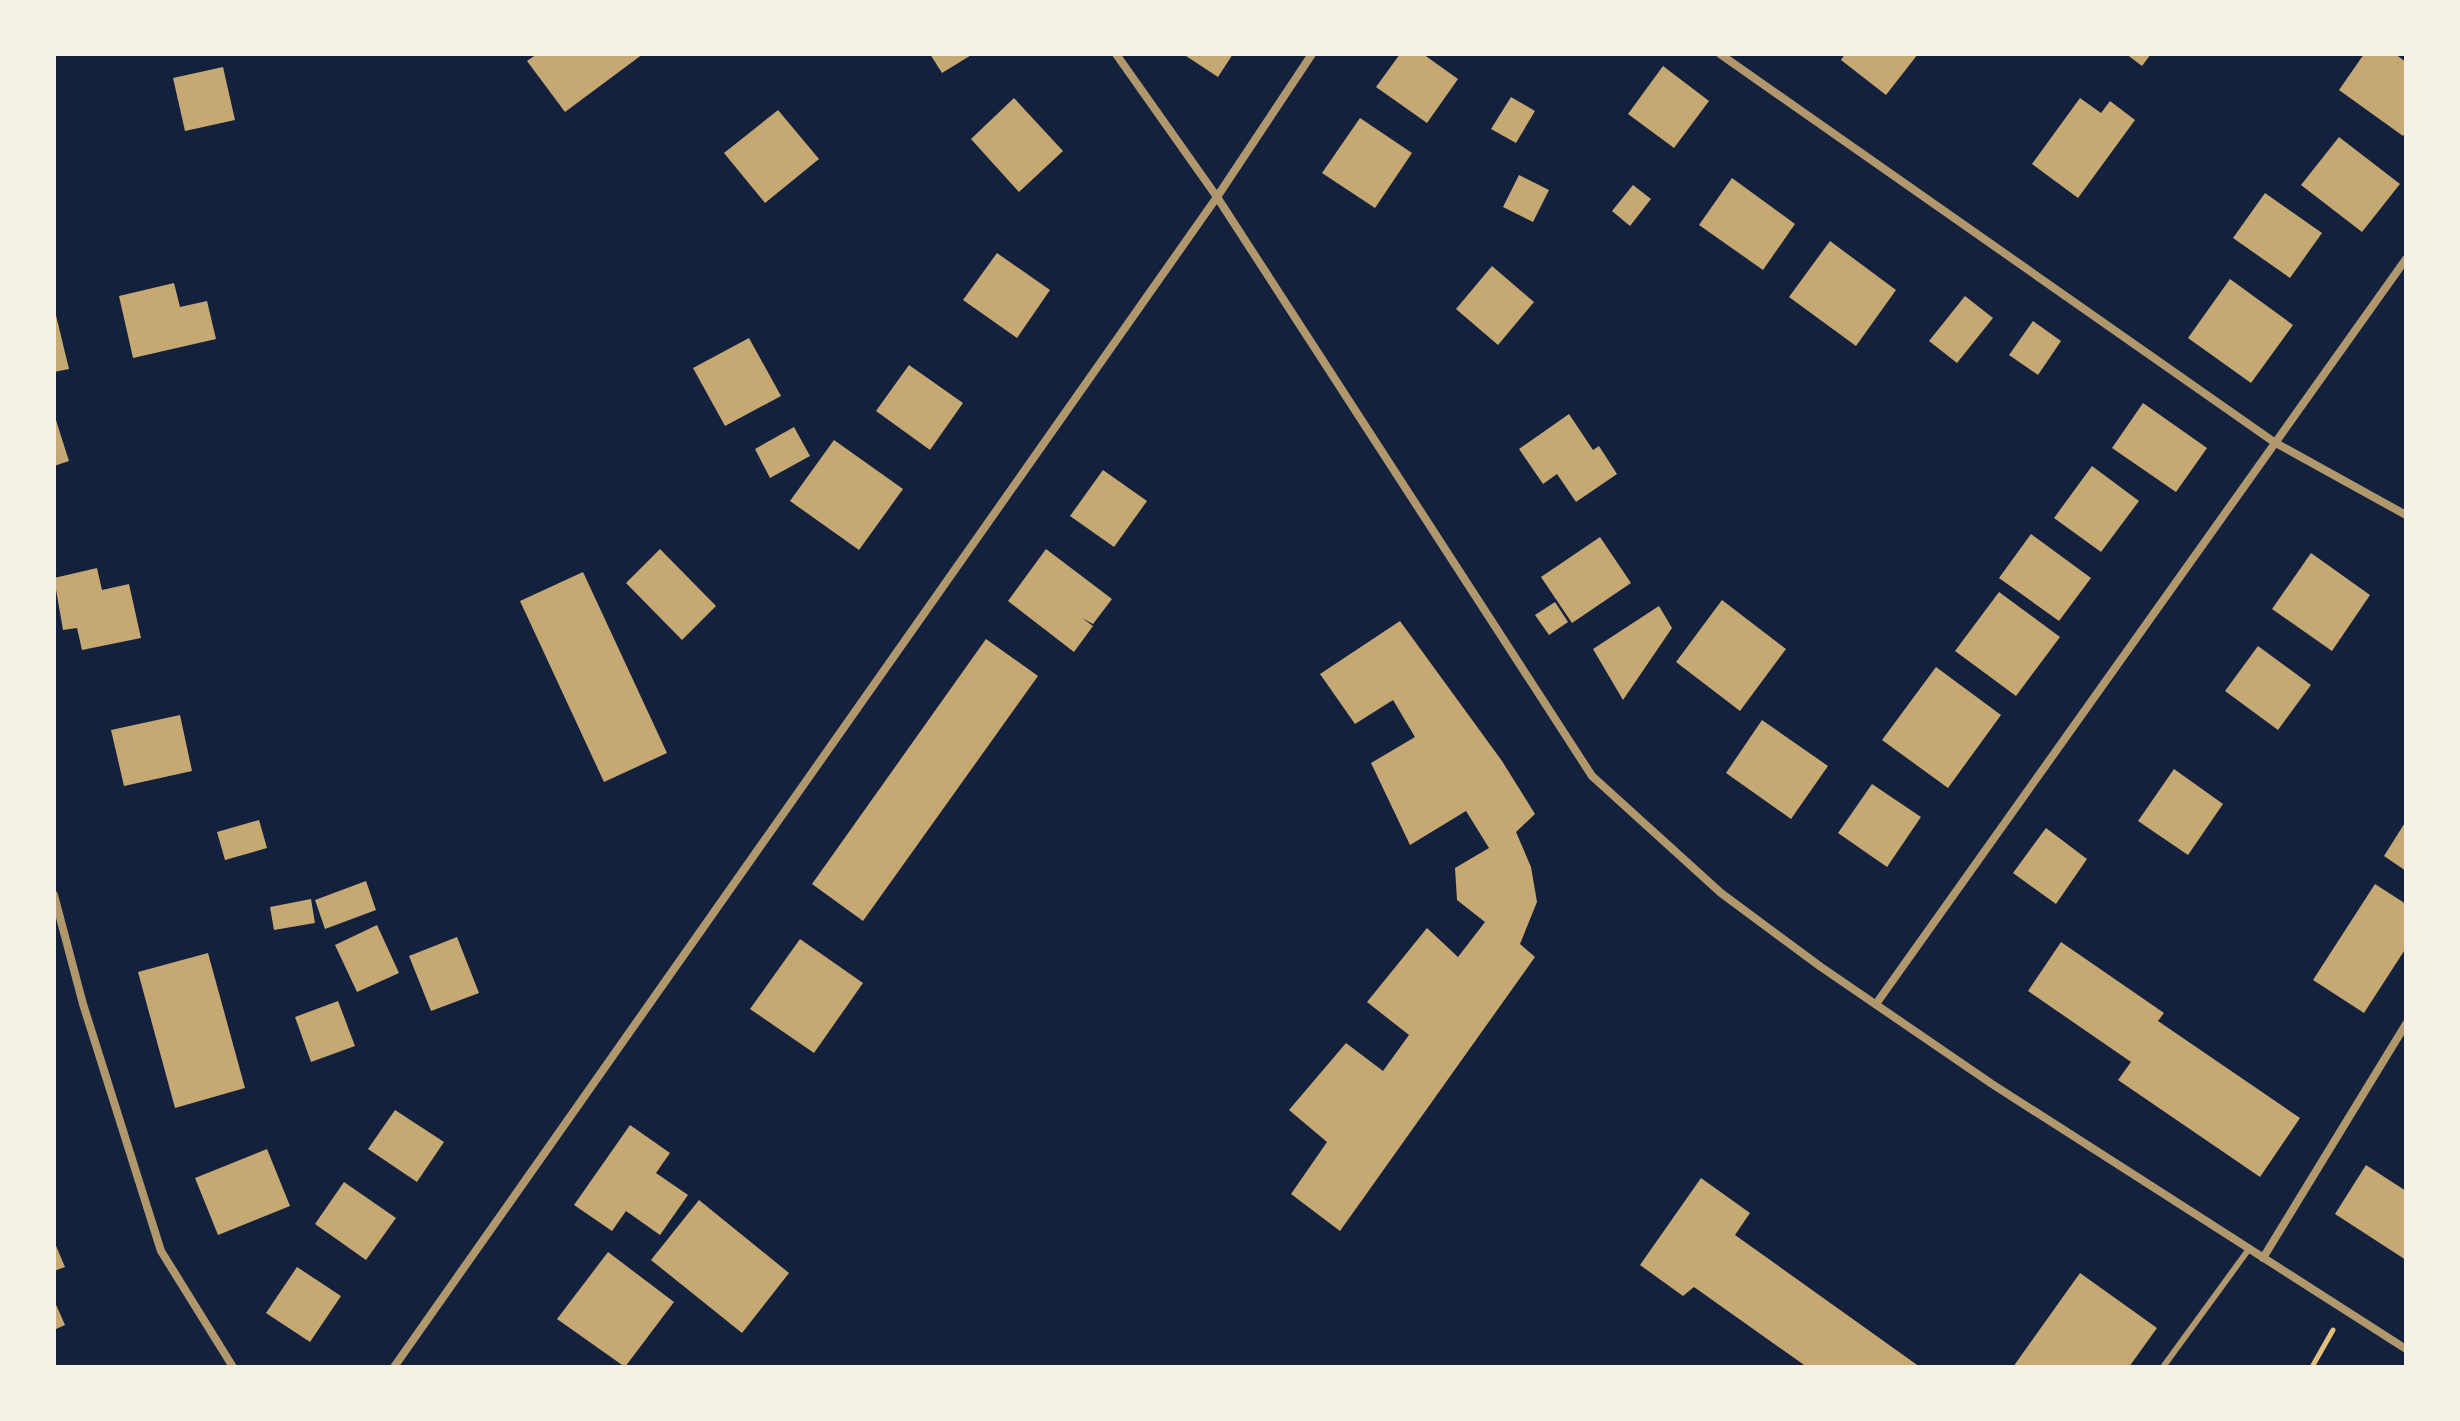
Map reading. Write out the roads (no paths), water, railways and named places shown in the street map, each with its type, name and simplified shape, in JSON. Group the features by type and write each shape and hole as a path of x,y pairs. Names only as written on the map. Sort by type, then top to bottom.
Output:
{"street":[{"path":"1116,54 1217,197 1592,776 1721,893 1876,1004 1992,1084 2406,1349"},
{"path":"394,1367 1217,197 1312,54"},
{"path":"1720,54 2274,442 2406,515"},
{"path":"1876,1004 2406,259"},
{"path":"54,895 83,1004 161,1251 233,1367"},
{"path":"2263,1258 2406,1024"}],"lane":[{"path":"2163,1367 2249,1249"}]}
